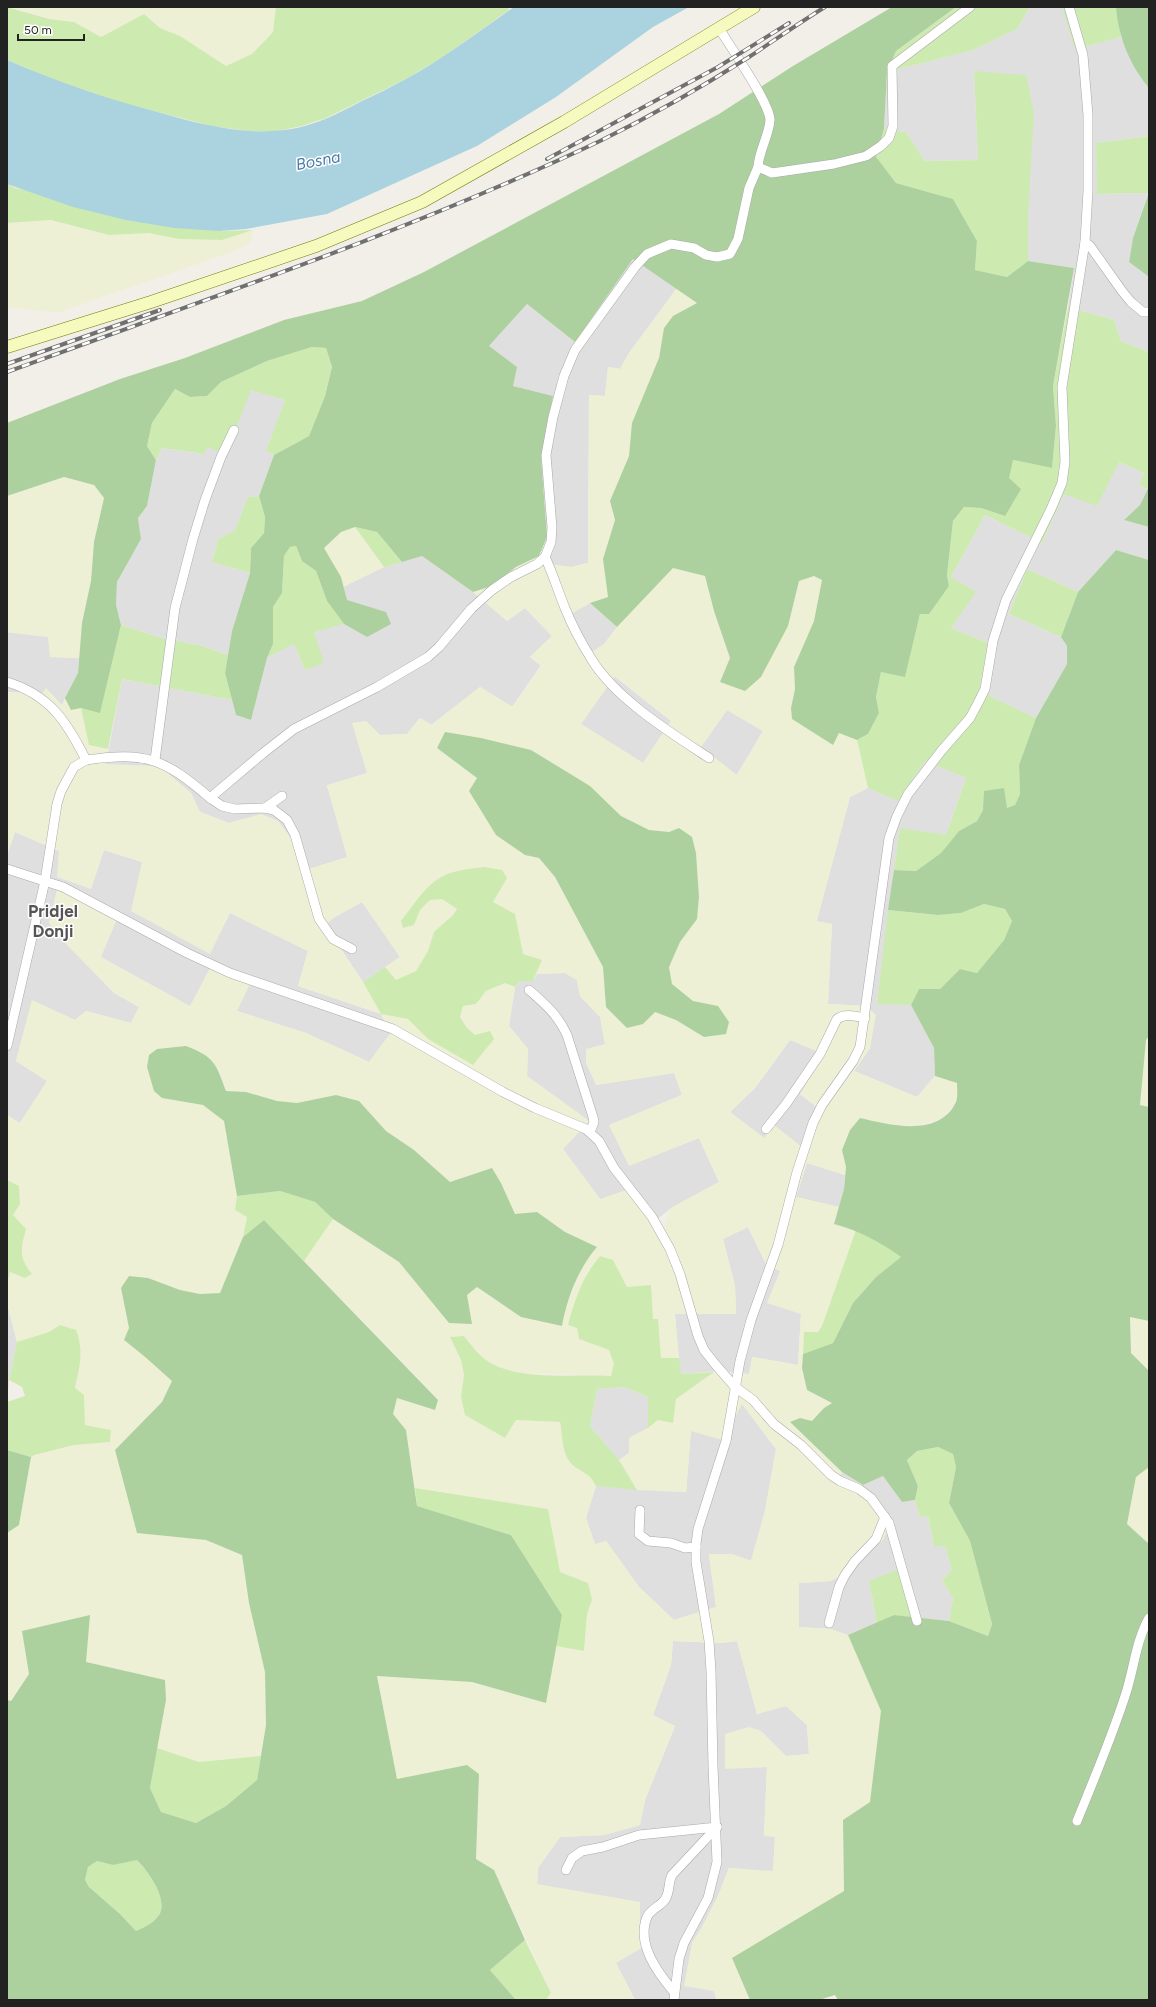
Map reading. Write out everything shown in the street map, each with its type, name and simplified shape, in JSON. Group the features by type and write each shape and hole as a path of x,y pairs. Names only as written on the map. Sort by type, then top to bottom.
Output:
{"main road":[{"path":"7,347 316,246 409,208 460,182 564,122 754,7"}],"street":[{"path":"758,167 772,173 834,164 866,156 881,146 890,138 893,126 892,66 970,7"},
{"path":"674,1996 684,1943 708,1898 714,1880 717,1862 717,1827 712,1766 712,1671 709,1641 696,1562 698,1529 726,1441 731,1419 735,1387 751,1320 778,1245 790,1190 813,1123 822,1105 853,1060 860,1047 884,867 889,838 897,816 908,794 942,750 970,718 985,689 993,641 1006,600 1051,509 1062,483 1065,462 1062,387 1085,242 1088,191 1088,115 1082,55 1069,7"},
{"path":"210,798 294,729 371,690 428,657 439,648 471,609 487,595 511,577 537,564 545,557 551,542 552,527 546,455 553,417 564,376 574,350 635,267 647,254 671,244 694,248 706,255 717,257 730,254 738,239 749,188 758,167 759,154 769,130 770,117 762,98 719,28"},
{"path":"1085,242 1090,246 1131,302 1143,312 1149,312"},
{"path":"155,760 175,608 205,500 221,457 234,430"},
{"path":"545,557 575,629 593,661 609,681 642,711 676,737 709,758"},
{"path":"7,682 36,694 48,703 67,725 86,760"},
{"path":"7,1046 44,881 57,804 74,767 86,760 125,757 144,757 155,760 179,773 222,806 236,809 265,808 281,814 292,827 322,926 333,938 352,949"},
{"path":"265,808 282,796"},
{"path":"7,869 63,887 187,953 230,973 406,1035 503,1092 590,1132 600,1141 614,1168 652,1217 670,1249 680,1274 698,1336 704,1350 724,1376 735,1387 753,1400 774,1424 802,1446 831,1475 866,1494 877,1504 889,1523 917,1621"},
{"path":"529,990 554,1013 561,1022 567,1035 593,1117 594,1122 590,1132"},
{"path":"766,1129 786,1104 820,1054 837,1019 841,1016 848,1015 865,1018"},
{"path":"640,1510 639,1534 644,1539 671,1543 685,1548 696,1547"},
{"path":"829,1623 839,1587 845,1575 855,1561 876,1539 885,1517"},
{"path":"1077,1821 1103,1758 1126,1693 1139,1640 1149,1618"},
{"path":"566,1870 572,1858 582,1851 603,1847 639,1835 717,1827"},
{"path":"674,1996 652,1960 647,1947 644,1928 650,1912 662,1904 665,1900 670,1889 669,1883 672,1875 717,1827"}],"shaded area":[{"path":"1030,7 1062,7 1067,19 1088,46 1121,37 1142,79 1149,88 1149,136 1096,143 1098,194 1148,193 1133,238 1129,262 1149,277 1149,352 1121,341 1114,320 1068,307 1074,268 1028,261 1028,213 974,71 978,160 925,161 906,132 884,129 887,72 973,50 1017,29"},
{"path":"633,259 677,288 629,353 620,369 608,367 605,396 589,395 588,563 571,567 555,565 540,556 547,537 541,457 553,396 513,386 489,346 527,304 575,342"},
{"path":"251,390 286,400 266,451 274,455 259,496 248,497 235,530 218,539 212,562 250,573 232,631 228,655 199,645 165,639 121,625 116,605 117,582 141,539 138,518 147,506 156,460 162,448 203,454 206,447"},
{"path":"1119,462 1144,473 1139,484 1147,489 1140,505 1124,520 1149,527 1149,560 1116,550 1078,592 1027,569 1009,614 1061,637 1067,646 1067,664 1036,718 978,691 988,643 951,628 951,577 985,515 1042,543 1064,494"},
{"path":"422,556 473,592 507,621 525,608 552,636 530,657 541,665 512,707 480,687 431,725 420,718 407,734 380,735 366,721 367,773 327,786 348,857 302,872 291,838 243,819 229,823 200,812 191,793 106,764 122,679 232,700 236,715 251,720 267,658 294,644 305,670 314,631 344,624 367,637 386,612 347,601 343,587 384,567"},
{"path":"590,603 617,627 604,644 585,657 565,617"},
{"path":"7,632 48,637 51,657 79,658 78,673 62,706 38,699 29,693 7,692"},
{"path":"614,676 671,721 643,763 581,724"},
{"path":"727,710 763,731 736,776 701,747"},
{"path":"925,761 966,778 946,835 900,829 877,1003 911,1005 934,1048 935,1076 917,1097 854,1071 870,1048 865,1006 828,1004 832,924 816,922 850,797 868,788 898,800"},
{"path":"15,832 59,851 91,889 104,850 142,862 209,954 230,913 308,951 298,986 381,1014 390,1034 369,1062 306,1033 237,1011 210,969 191,1007 100,957 93,971 114,993 139,1007 131,1023 86,1011 75,1020 32,1001 16,1061 47,1081 20,1123 7,1115 7,1001 9,999 7,998 7,855"},
{"path":"362,902 400,957 363,982 325,925 333,918"},
{"path":"565,973 577,980 580,996 600,1017 605,1044 596,1085 674,1073 682,1095 610,1125 629,1165 699,1138 719,1182 671,1208 656,1220 600,1199 563,1149 589,1121 527,1076 528,1049 509,1026 515,987 519,981 533,981 537,974"},
{"path":"790,1040 817,1051 824,1057 800,1094 818,1108 802,1147 764,1138 730,1112 755,1088"},
{"path":"807,1163 845,1175 844,1189 839,1207 796,1197"},
{"path":"748,1227 767,1266 780,1270 801,1314 798,1365 753,1357 749,1374 719,1371 680,1374 675,1314 736,1314 735,1286 723,1239"},
{"path":"7,1303 17,1342 9,1380 7,1402"},
{"path":"624,1387 648,1397 648,1428 629,1438 629,1453 619,1460 590,1426 597,1389"},
{"path":"742,1404 776,1449 765,1511 751,1561 732,1554 709,1554 716,1607 674,1620 639,1587 606,1541 595,1545 586,1518 596,1486 686,1492 691,1431"},
{"path":"842,1472 863,1485 883,1476 902,1502 915,1500 920,1517 928,1516 934,1546 945,1546 952,1570 942,1580 953,1598 949,1621 919,1618 869,1581 877,1623 848,1635 830,1629 799,1627 799,1583 831,1581 839,1479"},
{"path":"673,1641 721,1643 737,1641 757,1714 786,1706 807,1725 809,1754 786,1756 761,1731 767,1767 764,1836 775,1836 773,1872 729,1868 718,1896 692,1943 715,1991 716,2000 635,2000 616,1963 537,1884 538,1868 560,1837 604,1835 640,1825 645,1800 675,1726 653,1715 671,1665"}],"green space":[{"path":"7,7 49,19 74,22 101,37 144,14 160,28 180,36 226,66 252,54 273,32 276,7 508,7 509,10 443,57 406,79 326,118 302,126 277,131 248,131 212,126 111,100 70,87 7,60"},
{"path":"11,7 277,8 273,32 252,54 226,66 180,36 160,28 144,14 101,37 74,22 49,19"},
{"path":"892,7 956,7 896,51 887,72 884,129 876,157 896,183 953,199 977,241 975,270 1007,277 1028,261 1074,268 1053,386 1056,426 1052,468 1013,460 1009,478 1021,489 1005,516 981,508 964,507 953,521 947,575 949,586 929,614 920,614 905,677 881,672 876,697 879,713 868,734 857,740 839,733 833,745 792,719 791,708 795,689 794,667 814,621 822,580 814,576 799,581 788,626 761,677 745,691 720,682 730,658 714,611 705,576 673,568 617,627 590,603 608,597 603,559 615,520 610,501 629,456 632,423 659,358 664,328 673,316 697,303 633,259 575,342 527,304 489,346 517,367 513,386 553,396 541,457 547,537 539,556 516,567 492,586 473,592 422,556 402,562 377,532 355,527 341,532 324,548 341,577 347,600 386,612 391,624 367,637 344,624 327,601 316,571 302,561 296,546 290,547 284,556 282,593 273,607 273,644 267,658 251,720 236,715 225,673 232,631 250,573 251,548 264,533 265,517 259,496 274,455 309,436 325,396 332,367 326,348 312,347 267,361 221,382 207,396 190,397 175,389 152,423 147,446 156,460 147,506 138,518 141,539 117,582 116,605 121,625 100,713 81,708 71,710 65,698 78,673 82,623 91,581 94,542 104,498 94,485 64,477 7,496 7,423 120,379 185,358 284,320 362,301 424,272 719,114 793,66"},
{"path":"956,7 1030,7 1017,29 973,50 887,72 896,51"},
{"path":"1062,7 1116,7 1121,37 1088,46 1074,46"},
{"path":"1116,7 1149,7 1149,88 1136,70 1126,50 1119,29"},
{"path":"974,71 1026,75 1034,113 1028,213 1028,261 1007,277 975,270 977,241 953,199 896,183 876,158 884,129 906,132 925,161 978,160"},
{"path":"1149,136 1148,193 1097,194 1096,143"},
{"path":"7,184 15,188 219,231 253,230 222,240 179,239 149,233 109,235 51,220 7,223"},
{"path":"1149,192 1149,277 1129,262 1133,238"},
{"path":"51,220 109,235 149,233 179,239 222,240 253,230 250,243 229,253 57,313 7,307 7,223"},
{"path":"677,288 697,303 673,316 664,328 659,358 633,423 629,456 610,501 614,522 603,559 608,597 590,603 565,617 586,656 604,644 617,627 673,567 705,576 714,611 730,658 720,682 788,626 799,581 814,576 822,580 814,621 794,667 795,689 791,708 833,745 839,733 857,740 868,788 850,797 817,921 832,924 828,1004 865,1006 876,1015 870,1048 854,1071 917,1097 935,1076 957,1083 957,1101 943,1118 918,1126 889,1125 860,1118 842,1150 846,1167 845,1175 807,1163 796,1197 839,1207 834,1224 856,1230 822,1326 818,1332 804,1332 802,1368 832,1403 824,1408 812,1421 800,1418 790,1423 842,1472 839,1479 860,1491 889,1527 883,1540 846,1573 831,1581 799,1583 799,1627 830,1629 848,1635 881,1711 870,1802 843,1820 844,1891 732,1958 750,2000 716,2000 714,1991 684,1986 692,1943 718,1896 729,1868 773,1871 775,1837 764,1836 767,1767 725,1769 725,1734 749,1727 761,1731 786,1756 809,1754 807,1725 786,1706 757,1714 737,1641 722,1643 673,1641 671,1665 653,1715 675,1726 645,1800 640,1825 604,1835 560,1837 538,1868 537,1884 640,1902 640,1928 645,1946 616,1963 635,2000 546,2000 551,1993 494,1870 476,1859 479,1774 467,1765 397,1779 377,1675 472,1682 546,1703 556,1646 584,1651 587,1614 592,1600 588,1583 560,1572 548,1509 415,1488 406,1430 393,1414 397,1398 435,1410 438,1399 304,1261 333,1219 399,1262 449,1323 467,1295 477,1287 521,1317 562,1326 566,1306 585,1261 597,1247 565,1232 537,1212 515,1215 501,1183 492,1168 450,1182 414,1150 386,1131 359,1101 336,1095 297,1103 277,1101 246,1092 226,1091 219,1070 162,1098 203,1105 224,1121 237,1196 236,1210 247,1217 243,1237 220,1293 200,1294 180,1290 148,1278 121,1288 129,1328 124,1340 172,1381 162,1402 115,1450 137,1533 206,1540 242,1555 249,1603 265,1672 266,1725 261,1756 199,1762 157,1748 166,1700 85,1662 89,1615 22,1631 29,1674 10,1701 7,1700 7,1533 19,1525 31,1457 33,1455 75,1445 110,1442 111,1430 85,1425 84,1395 75,1388 80,1366 60,1325 49,1332 17,1342 7,1303 7,1285 10,1272 25,1278 32,1274 26,1267 20,1251 26,1229 13,1215 20,1204 19,1186 7,1180 7,1115 20,1123 47,1081 16,1061 32,1000 75,1020 86,1011 131,1023 139,1007 114,993 69,947 49,923 57,889 117,919 101,957 190,1006 210,968 250,984 237,1011 306,1033 369,1062 390,1034 381,1014 298,986 308,951 230,913 210,954 131,911 142,862 104,850 91,889 57,877 59,851 15,832 7,855 7,692 29,693 38,699 46,688 62,705 65,698 71,710 81,708 89,745 108,749 106,764 155,766 164,770 191,793 200,812 229,823 261,814 278,821 291,838 302,871 347,857 327,785 367,773 352,723 366,721 380,735 407,734 420,718 432,725 480,687 513,707 541,666 530,657 552,636 525,608 507,621 473,592 492,586 516,567 539,556 555,565 571,567 588,563 589,395 605,396 608,367 620,369 629,353","holes":["615,676 671,721 643,763 581,724","727,710 763,731 737,775 701,747","437,748 590,786 621,816 649,830 669,832 696,853 699,897 697,919 680,942 669,967 672,984 693,1001 718,1006 704,1037 676,1020 655,1012 643,1024 606,1007 603,967 555,877 539,858 525,855 469,791 477,778","439,878 507,878 493,902 519,940 523,954 542,960 537,974 565,973 577,980 580,996 600,1017 605,1044 586,1049 586,1063 596,1085 674,1073 682,1095 609,1125 629,1166 699,1138 719,1182 671,1208 660,1237 632,1188 600,1199 563,1149 589,1121 527,1076 528,1049 509,1026 515,987 505,983 486,991 476,1004 463,1006 460,1017 467,1028 475,1035 428,1039 408,1019 381,1014 363,982 325,926 333,918 362,902 400,957 385,967 396,980 416,971 428,951 434,932 453,915 457,909 442,899 430,900 420,910 414,925 403,927 401,921 421,895","790,1040 817,1051 824,1056 800,1094 818,1108 802,1147 774,1125 764,1138 730,1112 755,1088","748,1227 767,1266 780,1271 767,1303 801,1314 798,1365 752,1357 749,1374 714,1372 676,1399 648,1428 629,1438 629,1453 619,1460 637,1490 686,1492 691,1431 722,1440 742,1404 776,1449 765,1511 751,1561 732,1554 709,1554 716,1607 674,1620 639,1587 606,1541 595,1544 586,1518 596,1486 591,1476 573,1465 565,1453 560,1422 516,1420 505,1438 461,1397 464,1375 461,1360 450,1337 464,1336 475,1350 489,1363 518,1373 612,1376 614,1364 609,1350 579,1339 573,1306 587,1271 600,1256 613,1260 627,1287 653,1319 658,1319 661,1358 679,1358 675,1314 736,1314 735,1286 723,1239"]},
{"path":"1068,307 1114,320 1121,341 1149,352 1149,486 1147,489 1139,484 1144,473 1119,462 1097,506 1064,494 1042,543 985,515 951,577 976,592 951,628 988,643 979,691 1036,718 1019,765 1020,794 1015,805 1007,808 983,810 977,821 959,831 941,853 916,871 894,870 900,828 946,835 966,778 925,761 898,801 868,788 857,740 868,734 879,713 876,697 881,672 905,676 920,614 949,586 947,575 953,521 964,507 981,508 1005,516 1008,478 1013,460 1052,468 1056,426 1053,386"},
{"path":"312,347 326,348 332,367 325,396 309,436 274,455 266,451 285,400 251,390 226,454 207,447 204,454 162,448 156,460 147,446 152,423 175,389 190,397 207,396 221,382 267,361"},
{"path":"64,477 94,485 104,498 94,542 91,581 82,623 79,658 50,657 48,637 7,632 7,496"},
{"path":"1149,486 1149,527 1124,520 1140,505"},
{"path":"259,496 265,517 264,533 251,548 250,573 212,562 218,539 235,530 248,497"},
{"path":"355,527 384,567 343,587 341,577 323,548 341,532"},
{"path":"355,527 377,532 402,562 384,567"},
{"path":"296,546 302,561 316,571 327,601 344,624 314,632 324,663 305,670 294,644 267,658 273,644 273,607 282,593 284,556 290,547"},
{"path":"1116,550 1149,560 1149,1036 1146,1040 1140,1105 1149,1107 1149,1321 1130,1317 1131,1353 1149,1371 1149,1467 1136,1477 1127,1524 1149,1544 1149,2000 838,2000 835,1995 819,2000 750,2000 732,1958 844,1891 843,1820 870,1802 881,1711 848,1635 894,1615 949,1621 988,1636 992,1624 970,1541 949,1503 956,1467 953,1454 938,1447 917,1451 907,1460 918,1486 915,1500 902,1502 883,1476 863,1485 842,1472 790,1422 800,1418 812,1421 824,1408 832,1403 807,1390 802,1368 803,1354 833,1343 853,1303 876,1277 901,1257 885,1246 869,1238 834,1224 844,1189 846,1167 842,1150 850,1130 860,1118 885,1124 913,1126 926,1125 938,1121 948,1113 957,1100 957,1083 935,1076 934,1048 911,1005 919,989 940,989 960,969 977,973 1004,940 1012,921 1005,909 984,904 961,913 938,915 888,910 894,870 916,871 941,853 959,831 977,821 983,810 984,791 1004,788 1007,808 1015,805 1020,794 1019,765 1036,718 1067,664 1067,646 1061,637 1078,592"},
{"path":"1027,569 1078,592 1061,637 1009,614"},
{"path":"121,625 165,639 199,645 228,655 225,673 232,700 122,679 108,749 89,745 81,708 100,712"},
{"path":"445,732 481,738 531,750 590,786 621,816 649,830 669,832 679,828 692,837 696,853 699,897 697,919 680,942 669,967 672,984 693,1001 718,1006 729,1022 726,1034 704,1037 676,1020 655,1012 643,1024 627,1028 606,1007 603,967 555,877 539,858 525,855 496,835 469,791 477,778 437,748"},
{"path":"484,867 502,870 507,878 493,902 515,914 523,954 542,960 533,981 519,981 515,987 505,983 486,991 476,1004 463,1006 460,1017 467,1028 475,1035 490,1031 494,1039 473,1065 428,1039 408,1019 381,1014 363,982 385,967 396,980 416,971 428,951 434,932 453,915 457,909 442,899 430,900 420,910 414,925 403,928 401,921 423,893 438,879 455,872"},
{"path":"984,904 1005,909 1012,921 1004,940 977,973 960,969 940,989 919,989 911,1005 877,1004 888,910 938,915 961,913"},
{"path":"1149,1036 1149,1107 1140,1105 1146,1040"},
{"path":"186,1046 203,1054 213,1062 220,1074 226,1091 246,1092 277,1101 297,1103 336,1095 359,1101 386,1131 414,1150 450,1182 492,1168 501,1183 515,1214 537,1212 565,1232 597,1247 584,1265 574,1284 562,1326 521,1317 477,1287 467,1295 472,1324 449,1323 399,1262 333,1219 315,1202 280,1191 237,1196 224,1121 203,1105 162,1098 154,1091 147,1067 149,1055 157,1049"},
{"path":"7,1180 19,1186 20,1204 13,1215 26,1229 22,1252 24,1262 32,1274 25,1278 10,1272 7,1285"},
{"path":"280,1191 315,1202 333,1219 304,1261 264,1220 243,1237 247,1217 235,1210 237,1196"},
{"path":"264,1220 438,1400 435,1410 397,1398 393,1414 406,1430 417,1506 511,1535 562,1615 546,1703 472,1682 377,1676 397,1779 467,1765 479,1774 476,1859 494,1870 525,1940 490,1970 516,2000 7,2000 7,1700 11,1701 29,1674 22,1631 90,1615 86,1662 165,1680 166,1700 150,1788 161,1812 196,1823 226,1806 257,1780 266,1725 265,1672 249,1603 242,1555 206,1540 137,1533 115,1450 162,1402 172,1381 124,1340 129,1328 121,1288 129,1276 148,1278 180,1290 200,1294 220,1293 243,1237","holes":["137,1860 156,1885 161,1901 161,1908 159,1915 152,1923 136,1931 120,1914 89,1887 85,1880 88,1867 97,1861 113,1865"]},
{"path":"856,1230 880,1242 902,1257 876,1277 853,1303 833,1343 803,1354 804,1332 818,1332 822,1326"},
{"path":"600,1256 613,1260 627,1287 651,1285 653,1319 658,1319 661,1358 679,1358 681,1374 714,1372 676,1399 673,1423 658,1420 648,1428 648,1397 624,1387 597,1389 590,1426 619,1460 637,1490 596,1486 589,1476 574,1466 567,1457 563,1446 560,1422 516,1420 505,1438 465,1415 461,1397 464,1375 461,1360 450,1337 464,1336 485,1360 502,1368 516,1372 548,1375 611,1376 614,1364 609,1350 579,1339 577,1328 568,1325 573,1306 584,1280"},
{"path":"1130,1317 1149,1321 1149,1371 1131,1353"},
{"path":"60,1325 76,1330 80,1345 81,1352 75,1388 84,1395 85,1425 111,1430 110,1442 74,1445 31,1457 7,1450 7,1402 25,1396 22,1387 9,1380 17,1342 49,1332"},
{"path":"938,1447 953,1454 956,1467 949,1503 970,1541 992,1624 988,1636 949,1621 953,1598 942,1580 952,1570 945,1546 934,1546 928,1516 920,1517 915,1500 918,1486 907,1460 917,1451"},
{"path":"7,1450 31,1457 19,1525 7,1533"},
{"path":"1149,1467 1149,1544 1127,1524 1136,1477"},
{"path":"415,1488 548,1509 560,1572 588,1583 592,1600 587,1614 584,1651 556,1646 562,1615 511,1535 417,1506"},
{"path":"902,1568 919,1618 894,1615 877,1623 869,1581"},
{"path":"157,1748 199,1762 261,1756 257,1780 226,1806 196,1823 161,1812 150,1788"},
{"path":"136,1859 151,1877 159,1893 161,1908 159,1915 152,1923 136,1931 120,1914 89,1887 85,1880 88,1867 97,1861 113,1865"},
{"path":"525,1940 551,1993 546,2000 516,2000 490,1970"}],"water":[{"name":"Bosna","path":"514,7 689,7 653,27 556,97 477,146 327,214 246,229 219,231 174,228 126,220 73,207 7,184 7,60 45,76 102,96 196,122 248,131 283,130 309,125 325,119 406,79 447,54"}],"railway":[{"path":"7,372 380,235 528,174 600,141 676,101 749,57 825,7"},
{"path":"547,159 718,67 789,23"},
{"path":"7,364 160,310"}],"district":[{"name":"Pridjel Donji","path":"53,921"}]}
